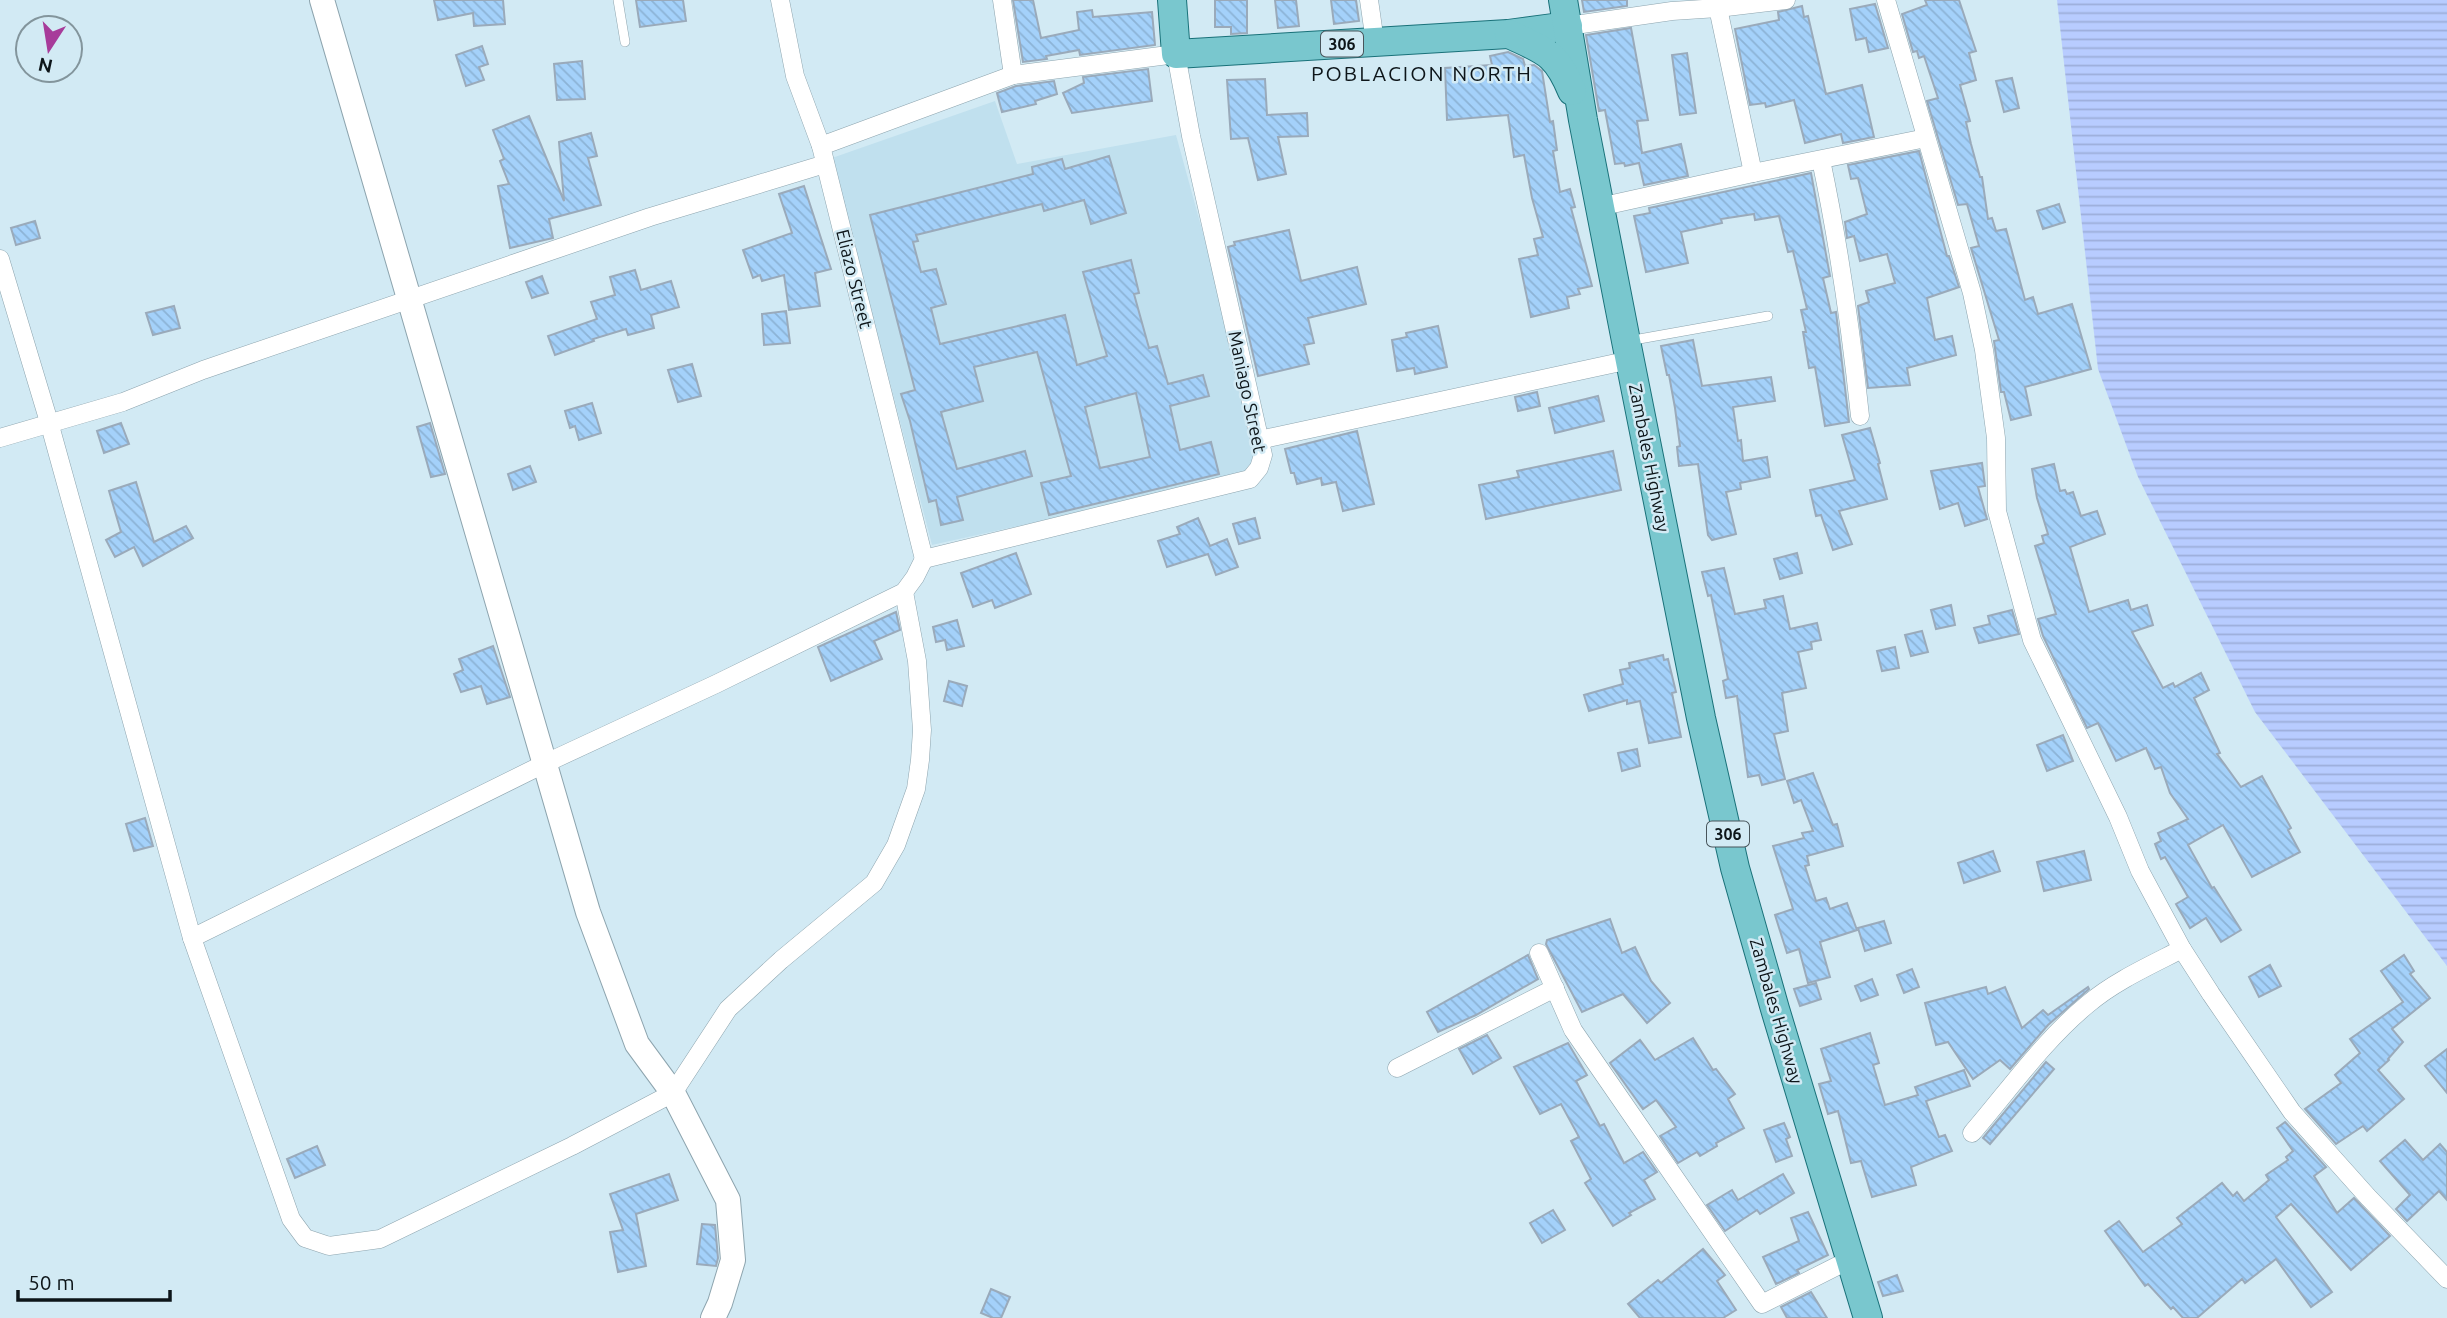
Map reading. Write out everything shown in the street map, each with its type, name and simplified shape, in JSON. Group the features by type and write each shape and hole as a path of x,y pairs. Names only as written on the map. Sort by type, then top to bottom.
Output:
{"main road":[{"path":"1172,0 1176,54"},
{"name":"306","path":"1176,54 1508,34 1566,13"},
{"name":"Zambales Highway","path":"1566,13 1599,207 1701,719 1735,868 1868,1318"},
{"name":"306","path":"1508,34 1547,52 1564,71 1583,120"}],"street":[{"path":"322,0 588,912 637,1044 673,1093 728,1200 733,1260 713,1318"},
{"name":"Eliazo Street","path":"780,0 795,76 823,155 923,559"},
{"path":"1002,0 1013,75"},
{"path":"1369,0 1375,42"},
{"path":"1566,13 1670,5 1718,8 1786,0"},
{"path":"1886,0 1977,316 1996,438 1997,511 2032,640 2118,817 2140,871 2182,949 2292,1112 2368,1197 2447,1279"},
{"path":"1718,8 1753,173"},
{"path":"0,438 123,402 203,370 650,217 823,155 1013,75 1176,54"},
{"name":"Maniago Street","path":"923,559 1250,479 1259,468 1263,455 1191,136 1176,54"},
{"path":"1599,207 1926,138"},
{"path":"1821,160 1837,235 1850,319 1860,416"},
{"path":"0,259 50,422 192,938 291,1219 305,1238 329,1246 380,1239 572,1146 673,1093 728,1009 781,960 874,883 896,845 916,789 920,760 922,730 916,661 904,592"},
{"path":"1259,440 1628,350"},
{"path":"192,938 545,763 716,684 904,592 915,578 923,559"},
{"path":"1972,1133 2048,1044 2089,1003 2139,971 2182,949"},
{"path":"1539,953 1573,1030 1762,1304 1851,1259"},
{"path":"1397,1068 1555,988"}],"lane":[{"path":"618,0 625,42"},
{"path":"1628,350 1768,316"}],"shaded area":[{"path":"995,101 1017,164 1176,135 1215,277 1259,459 1249,475 932,545 832,158"}],"water":[{"path":"2057,0 2447,0 2447,966 2255,712 2138,477 2098,369"}],"building":[{"path":"434,0 503,0 505,24 474,26 473,13 438,20"},
{"path":"636,0 683,0 686,21 640,27"},
{"path":"1013,0 1033,0 1041,38 1079,30 1077,12 1092,10 1093,17 1152,12 1155,45 1080,55 1079,50 1023,62"},
{"path":"1215,0 1247,0 1247,33 1231,34 1231,27 1215,27"},
{"path":"1275,0 1296,0 1299,26 1278,28"},
{"path":"1331,0 1356,0 1359,21 1334,24"},
{"path":"1582,0 1627,0 1627,6 1584,12"},
{"path":"1925,0 1959,0 1976,51 1969,53 1976,80 1960,85 1970,121 1966,122 1971,144 1982,177 1988,219 1992,218 1996,231 2006,229 2025,300 2033,297 2038,314 2072,304 2091,369 2025,387 2031,415 2011,420 2004,392 2001,392 1994,341 1999,340 1971,248 1979,246 1967,204 1958,205 1927,101 1938,98 1924,56 1919,58 1917,51 1913,52 1902,14 1927,5"},
{"path":"1875,4 1888,48 1869,52 1866,38 1856,40 1850,9"},
{"path":"1802,6 1804,17 1808,16 1826,94 1862,85 1874,137 1843,143 1841,134 1805,143 1794,100 1766,107 1765,103 1750,105 1735,29 1779,20 1778,12"},
{"path":"1631,28 1648,120 1637,121 1642,153 1681,144 1688,176 1644,185 1639,163 1625,166 1624,163 1615,164 1605,110 1599,111 1586,35"},
{"path":"482,46 488,64 479,67 484,80 466,86 456,55"},
{"path":"1508,52 1523,59 1525,66 1534,65 1542,71 1550,122 1553,121 1557,150 1553,151 1560,192 1570,189 1575,207 1571,208 1592,286 1578,289 1580,294 1567,297 1569,308 1531,317 1519,259 1538,255 1534,239 1543,237 1524,155 1514,157 1508,115 1447,120 1445,68 1492,65 1490,56"},
{"path":"1687,53 1696,113 1680,115 1672,55"},
{"path":"582,61 585,99 557,100 554,64"},
{"path":"1148,69 1152,101 1072,113 1063,93 1084,83 1083,77"},
{"path":"2012,78 2019,108 2004,112 1996,81"},
{"path":"1265,79 1267,115 1307,113 1308,136 1278,137 1286,174 1258,180 1248,138 1231,139 1227,80"},
{"path":"1054,81 1057,94 1035,101 1036,104 1002,112 997,93 1016,86"},
{"path":"529,116 564,201 559,142 591,133 597,156 588,158 601,205 549,219 553,238 510,248 498,186 509,184 500,161 504,159 493,130"},
{"path":"1919,151 1947,256 1959,287 1927,298 1935,340 1952,336 1956,355 1907,368 1910,385 1868,388 1858,306 1869,302 1866,291 1895,283 1887,254 1860,261 1854,236 1847,238 1845,222 1867,214 1858,178 1851,179 1848,165"},
{"path":"1109,156 1126,213 1091,224 1084,200 1044,211 1042,204 916,235 918,241 913,242 921,272 936,269 946,304 931,308 940,344 1065,315 1077,365 1107,356 1083,272 1131,260 1139,293 1134,294 1149,348 1157,346 1168,384 1203,375 1209,396 1170,406 1180,450 1211,442 1219,474 1049,515 1041,483 1071,476 1037,352 974,367 983,401 941,412 957,469 1025,451 1032,476 957,497 963,520 941,525 936,500 929,502 901,394 915,390 870,215 1033,174 1032,167 1062,159 1065,169","holes":["1136,393 1150,457 1100,468 1085,407"]},
{"path":"1811,173 1830,276 1823,278 1831,313 1836,312 1849,422 1825,426 1815,367 1809,368 1803,332 1806,332 1801,310 1807,309 1793,251 1788,252 1779,216 1755,220 1754,214 1721,219 1722,223 1681,232 1688,263 1646,272 1634,216 1650,213 1649,208"},
{"path":"804,186 831,269 815,273 820,306 789,310 784,275 762,281 760,275 753,278 743,250 792,233 779,194"},
{"path":"2059,204 2065,222 2043,229 2037,211"},
{"path":"35,221 40,238 16,245 11,228"},
{"path":"1289,230 1301,281 1357,267 1366,304 1308,318 1314,343 1304,345 1309,364 1258,376 1228,247 1235,245 1234,242"},
{"path":"635,270 641,290 671,281 679,307 651,315 654,328 628,335 626,329 555,355 548,336 597,319 591,302 615,295 610,277"},
{"path":"542,276 548,293 532,298 526,282"},
{"path":"174,306 180,328 153,335 146,313"},
{"path":"786,311 790,343 764,345 762,314"},
{"path":"1438,326 1447,367 1415,374 1414,368 1397,371 1392,340 1407,337 1406,333"},
{"path":"1693,340 1702,386 1771,377 1775,401 1733,407 1743,461 1767,457 1770,477 1740,483 1741,489 1726,492 1736,534 1712,540 1708,535 1698,464 1679,466 1677,447 1680,446 1675,408 1661,346"},
{"path":"692,364 701,396 678,402 668,370"},
{"path":"1537,392 1540,406 1518,411 1515,397"},
{"path":"1598,396 1604,421 1555,433 1549,408"},
{"path":"592,403 601,433 579,440 575,426 570,428 565,411"},
{"path":"121,423 129,444 104,453 97,431"},
{"path":"430,423 445,474 431,477 417,427"},
{"path":"1870,428 1887,499 1839,511 1852,544 1833,550 1821,515 1816,516 1810,490 1855,480 1842,435"},
{"path":"1357,431 1374,504 1343,511 1336,482 1322,485 1321,478 1297,484 1294,473 1291,473 1285,449"},
{"path":"1613,451 1621,490 1486,519 1479,485 1519,477 1517,471"},
{"path":"1982,463 1985,486 1978,487 1987,519 1965,526 1958,503 1940,509 1931,471"},
{"path":"2054,464 2060,491 2065,490 2067,494 2073,492 2081,516 2097,511 2105,534 2070,547 2089,612 2128,600 2131,610 2147,605 2153,625 2132,632 2163,688 2173,683 2175,687 2201,673 2209,690 2194,698 2220,753 2217,754 2241,787 2262,776 2291,828 2288,830 2300,852 2252,877 2223,825 2188,845 2212,888 2214,887 2241,930 2221,942 2206,918 2190,928 2176,904 2188,897 2165,857 2161,859 2155,844 2161,841 2158,833 2188,819 2170,793 2161,767 2155,769 2146,748 2116,761 2098,723 2087,728 2043,636 2038,619 2056,614 2035,546 2044,543 2042,536 2048,534 2032,469"},
{"path":"530,466 536,482 513,490 508,474"},
{"path":"136,482 154,542 186,526 193,538 143,566 134,547 115,557 106,540 121,532 109,491"},
{"path":"1198,518 1210,546 1227,539 1238,567 1216,575 1208,554 1167,567 1158,541 1180,534 1177,527"},
{"path":"1255,518 1260,538 1239,544 1233,524"},
{"path":"1016,553 1031,594 995,608 992,600 973,607 961,573"},
{"path":"1797,553 1802,573 1780,579 1774,559"},
{"path":"1724,568 1735,614 1766,608 1764,600 1783,596 1790,629 1817,623 1821,640 1811,642 1812,649 1798,652 1806,688 1782,693 1788,731 1774,734 1785,779 1762,785 1759,775 1748,777 1737,696 1726,698 1723,681 1728,679 1711,595 1708,596 1702,572"},
{"path":"1951,605 1955,625 1936,629 1931,610"},
{"path":"2012,610 2019,634 1979,643 1974,628 1990,624 1988,616"},
{"path":"896,612 900,630 874,641 882,659 831,681 818,647"},
{"path":"957,620 964,646 947,650 945,640 936,642 933,627"},
{"path":"1922,631 1928,652 1911,656 1905,635"},
{"path":"493,646 510,697 487,704 481,686 461,692 454,674 463,670 459,659"},
{"path":"1895,647 1899,668 1882,671 1877,651"},
{"path":"1663,655 1664,660 1668,659 1676,692 1672,693 1681,737 1649,743 1640,701 1627,704 1627,700 1589,711 1584,695 1623,684 1620,670 1630,668 1629,663"},
{"path":"949,681 967,686 962,706 944,701"},
{"path":"2063,735 2073,761 2047,771 2037,745"},
{"path":"1637,749 1640,766 1622,771 1618,753"},
{"path":"1813,773 1833,825 1837,824 1843,846 1807,856 1809,865 1805,866 1816,901 1826,898 1830,909 1847,903 1857,930 1820,942 1830,977 1808,983 1799,949 1787,953 1775,915 1793,909 1773,846 1804,838 1802,833 1813,831 1801,800 1794,803 1787,781"},
{"path":"145,818 153,846 134,851 126,824"},
{"path":"1993,851 2000,871 1964,883 1958,863"},
{"path":"2084,851 2091,880 2044,891 2037,862"},
{"path":"1610,919 1622,953 1635,947 1651,981 1670,1003 1647,1023 1623,994 1582,1012 1546,944 1547,940"},
{"path":"1884,921 1891,943 1865,951 1858,928"},
{"path":"1528,955 1538,979 1476,1015 1438,1032 1427,1012"},
{"path":"2404,955 2414,971 2410,974 2430,998 2392,1029 2403,1042 2378,1070 2404,1099 2367,1131 2363,1126 2336,1144 2305,1109 2341,1083 2335,1075 2360,1053 2350,1039 2403,1002 2381,971"},
{"path":"2270,965 2281,986 2259,997 2249,977"},
{"path":"1912,969 1919,987 1904,993 1897,975"},
{"path":"1872,979 1878,995 1861,1001 1855,986"},
{"path":"1816,983 1821,999 1800,1006 1794,989"},
{"path":"1986,987 1988,994 2005,987 2022,1028 2043,1010 2048,1015 2088,987 2089,989 2048,1025 2010,1069 2000,1060 1973,1079 1948,1042 1936,1045 1925,1003"},
{"path":"1870,1033 1879,1063 1873,1065 1885,1105 1918,1095 1915,1087 1964,1070 1970,1086 1926,1101 1939,1137 1945,1135 1952,1151 1911,1167 1916,1185 1872,1197 1861,1161 1851,1163 1838,1111 1828,1114 1819,1084 1831,1081 1821,1049"},
{"path":"1487,1035 1501,1058 1473,1074 1459,1049"},
{"path":"1693,1038 1713,1070 1716,1069 1735,1094 1728,1099 1744,1128 1716,1143 1717,1146 1700,1156 1697,1152 1678,1163 1660,1136 1676,1127 1656,1100 1643,1109 1610,1063 1640,1040 1655,1060"},
{"path":"1568,1043 1587,1075 1576,1081 1600,1126 1604,1124 1624,1163 1643,1152 1657,1172 1644,1180 1655,1199 1629,1213 1631,1215 1613,1226 1585,1183 1591,1179 1571,1141 1579,1137 1561,1104 1540,1114 1514,1067"},
{"path":"2447,1049 2447,1093 2425,1066"},
{"path":"2046,1062 2054,1069 1990,1144 1983,1138"},
{"path":"2285,1122 2326,1167 2314,1176 2337,1213 2354,1198 2390,1236 2351,1270 2291,1204 2276,1217 2332,1292 2311,1307 2276,1259 2245,1283 2242,1279 2197,1318 2183,1318 2148,1284 2145,1286 2105,1231 2119,1221 2143,1252 2182,1224 2177,1218 2222,1183 2233,1196 2237,1192 2244,1201 2269,1180 2266,1175 2288,1160 2286,1157 2293,1151 2277,1128"},
{"path":"1784,1123 1790,1137 1786,1139 1792,1156 1776,1162 1764,1130"},
{"path":"2405,1140 2423,1160 2440,1144 2447,1152 2447,1200 2439,1191 2407,1221 2396,1209 2410,1195 2380,1161"},
{"path":"317,1146 325,1165 295,1178 287,1159"},
{"path":"669,1174 678,1200 636,1214 646,1266 618,1272 610,1232 623,1230 610,1194"},
{"path":"1783,1174 1794,1193 1760,1214 1757,1210 1725,1231 1707,1205 1732,1190 1738,1200"},
{"path":"1553,1210 1565,1230 1542,1243 1530,1223"},
{"path":"1808,1212 1828,1255 1776,1284 1763,1257 1799,1241 1791,1218"},
{"path":"702,1224 715,1225 718,1258 716,1266 697,1264"},
{"path":"1703,1249 1725,1275 1717,1281 1736,1310 1723,1318 1640,1318 1628,1304 1658,1280 1661,1283"},
{"path":"1897,1275 1903,1291 1883,1296 1878,1282"},
{"path":"991,1289 1010,1297 1001,1318 981,1313"},
{"path":"1811,1292 1827,1318 1787,1318 1781,1307"}],"district":[{"name":"POBLACION NORTH","path":"1422,74"}]}
